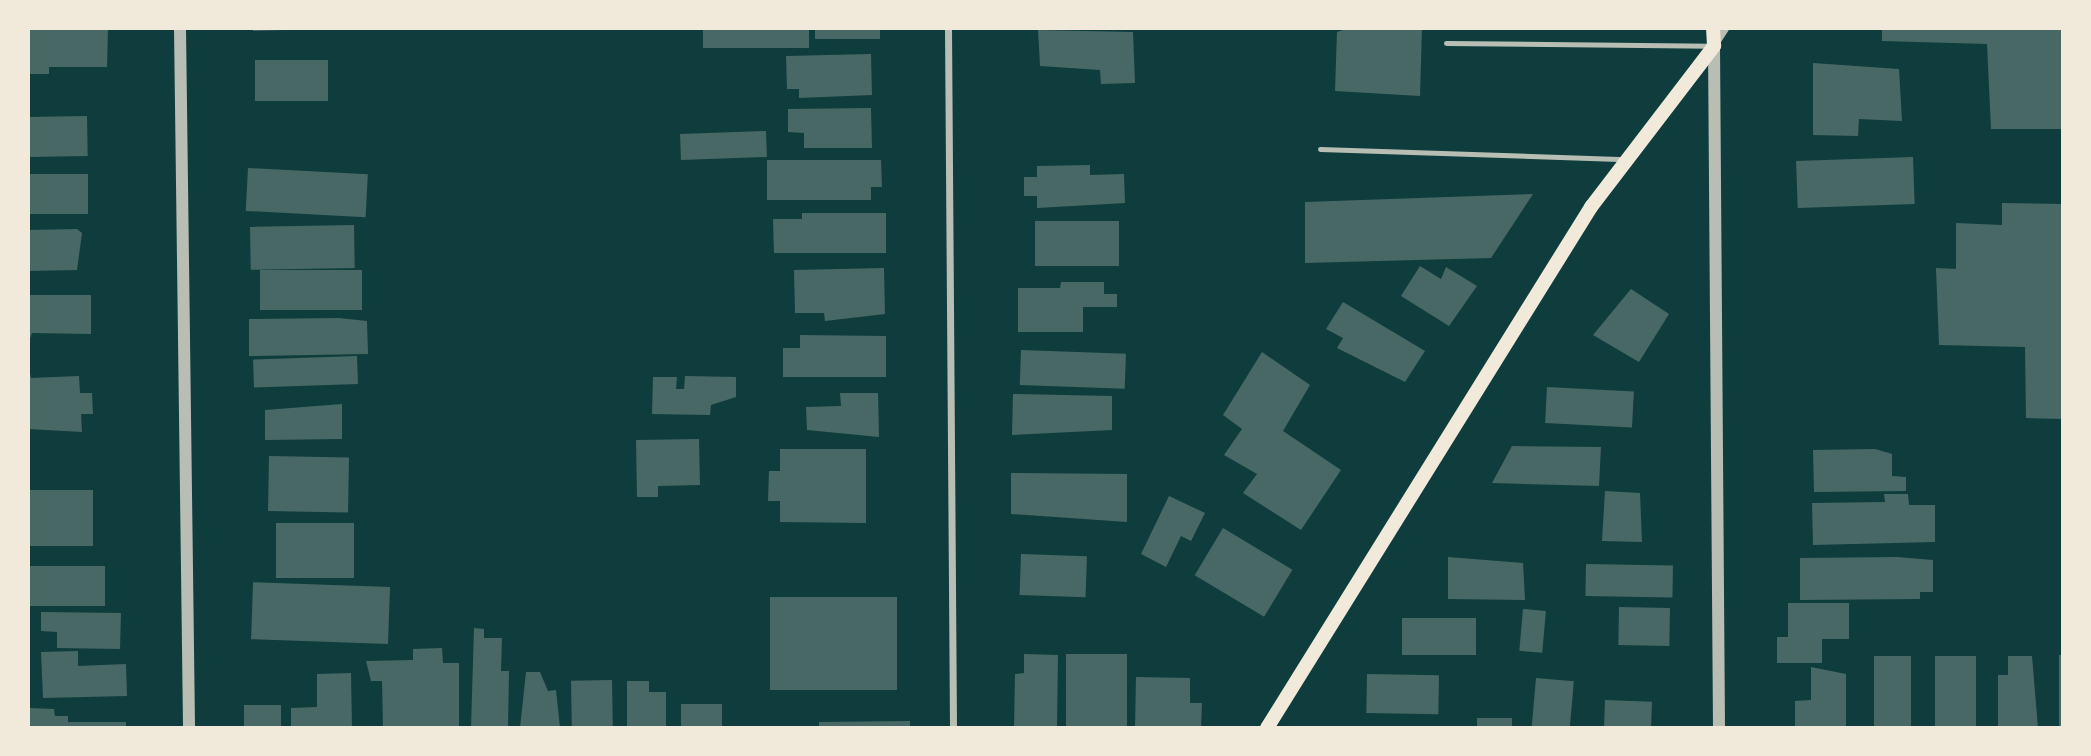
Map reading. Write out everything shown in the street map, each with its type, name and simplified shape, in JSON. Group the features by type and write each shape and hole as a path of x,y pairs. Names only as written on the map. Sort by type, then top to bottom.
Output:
{"main road":[{"path":"1267,728 1626,159 1714,46 1713,28"}],"street":[{"path":"180,28 189,728"},
{"path":"948,28 953,728"},
{"path":"1719,728 1714,46 1725,28"}],"lane":[{"path":"1446,43 1714,46"},
{"path":"1320,149 1626,159"}],"building":[{"path":"28,28 108,28 107,67 49,67 49,74 28,74"},
{"path":"253,28 285,28 285,30 253,31"},
{"path":"703,28 809,28 809,48 703,48"},
{"path":"815,28 880,28 880,39 815,39"},
{"path":"1349,28 1422,28 1420,96 1335,91 1337,32"},
{"path":"1882,28 2063,28 2063,129 1991,129 1987,44 1882,41"},
{"path":"1038,30 1133,32 1135,83 1101,84 1100,70 1040,66"},
{"path":"871,54 872,95 799,98 799,89 787,89 786,56"},
{"path":"255,60 328,60 328,101 255,101"},
{"path":"1813,63 1899,69 1902,121 1859,119 1858,136 1813,135"},
{"path":"871,108 872,148 804,148 804,133 788,132 788,109"},
{"path":"87,116 88,156 29,157 28,117"},
{"path":"766,131 767,157 681,160 680,134"},
{"path":"1913,157 1915,204 1798,208 1796,161"},
{"path":"767,160 881,160 882,187 871,187 871,200 767,200"},
{"path":"1090,165 1090,175 1124,174 1125,203 1037,208 1037,196 1024,196 1024,177 1037,177 1037,166"},
{"path":"248,168 368,174 366,217 246,211"},
{"path":"28,174 88,174 88,214 28,214"},
{"path":"1533,194 1491,258 1305,263 1305,202"},
{"path":"2002,203 2063,204 2063,419 2026,418 2025,347 1939,345 1936,268 1956,269 1956,223 2002,225"},
{"path":"802,213 886,213 886,253 774,253 773,219 802,219"},
{"path":"1035,221 1119,221 1119,266 1035,266"},
{"path":"354,225 355,268 251,270 250,227"},
{"path":"77,229 82,233 77,270 28,271 28,230"},
{"path":"1420,266 1441,279 1446,267 1477,286 1449,326 1401,296"},
{"path":"884,268 885,314 825,321 824,313 795,313 794,270"},
{"path":"260,270 362,270 362,310 260,310"},
{"path":"1061,282 1104,282 1104,294 1117,294 1117,307 1083,307 1083,332 1018,332 1018,288 1060,288"},
{"path":"1631,289 1669,314 1639,362 1593,335"},
{"path":"28,295 91,295 91,334 32,333 28,344"},
{"path":"1343,302 1425,351 1405,382 1337,348 1343,338 1326,329"},
{"path":"339,318 367,321 368,354 249,356 249,319"},
{"path":"800,335 886,336 886,377 783,377 783,348 800,348"},
{"path":"1021,350 1126,354 1125,389 1020,385"},
{"path":"1262,352 1310,385 1283,431 1341,470 1301,530 1243,493 1257,474 1224,455 1242,429 1223,415"},
{"path":"357,356 358,384 254,388 253,360"},
{"path":"28,365 31,378 79,376 80,393 92,393 93,414 81,414 82,432 28,429"},
{"path":"685,376 736,377 736,397 711,405 710,415 652,414 653,377 677,377 676,389 684,389"},
{"path":"1547,387 1634,392 1632,428 1545,423"},
{"path":"840,393 878,393 879,437 807,430 806,407 841,406"},
{"path":"1013,394 1112,396 1112,430 1012,435"},
{"path":"342,404 342,439 265,440 265,410"},
{"path":"699,439 700,485 658,486 658,497 637,497 636,440"},
{"path":"1512,446 1601,447 1599,486 1492,483"},
{"path":"780,449 866,449 866,523 780,522 780,501 768,501 769,471 780,471"},
{"path":"1875,449 1892,454 1892,476 1906,477 1906,491 1814,492 1813,450"},
{"path":"269,456 349,457 348,512 268,511"},
{"path":"1011,473 1127,474 1127,522 1011,514"},
{"path":"28,490 93,490 93,546 28,546"},
{"path":"1605,491 1640,493 1642,542 1602,541"},
{"path":"1884,494 1908,494 1909,505 1935,505 1935,542 1813,545 1812,503 1885,502"},
{"path":"1169,496 1205,513 1191,541 1181,536 1166,567 1141,554"},
{"path":"276,523 354,523 354,578 276,578"},
{"path":"1223,528 1292,570 1264,617 1195,575"},
{"path":"1021,554 1087,556 1086,597 1020,595"},
{"path":"1448,557 1523,563 1525,600 1448,599"},
{"path":"1897,557 1933,560 1933,592 1920,592 1920,599 1800,600 1800,558"},
{"path":"1586,564 1673,566 1672,598 1585,596"},
{"path":"28,566 105,566 105,606 28,606"},
{"path":"253,582 390,587 388,644 251,639"},
{"path":"770,597 897,597 897,690 770,690"},
{"path":"1788,603 1849,603 1849,639 1822,639 1822,663 1777,663 1777,637 1788,637"},
{"path":"1619,607 1670,608 1669,646 1618,645"},
{"path":"1523,609 1546,611 1542,653 1519,651"},
{"path":"41,612 121,613 120,649 57,648 57,632 41,631"},
{"path":"1402,618 1476,618 1476,655 1402,655"},
{"path":"474,628 484,629 484,638 502,638 501,671 509,671 508,728 471,728"},
{"path":"442,648 443,663 459,663 459,728 383,728 382,681 371,681 366,661 413,660 413,649"},
{"path":"78,651 78,666 126,664 127,696 43,698 41,652"},
{"path":"1024,654 1058,655 1057,728 1014,728 1015,674 1024,673"},
{"path":"1066,654 1127,654 1127,728 1066,728"},
{"path":"2059,655 2063,655 2063,728 2059,728"},
{"path":"1874,656 1911,656 1911,728 1874,728"},
{"path":"1935,656 1976,656 1976,728 1935,728"},
{"path":"2008,656 2032,656 2038,728 1998,728 1998,675 2008,675"},
{"path":"1811,667 1846,674 1846,728 1795,728 1795,701 1811,700"},
{"path":"526,672 540,672 548,691 556,690 560,728 520,728"},
{"path":"351,673 352,728 291,728 291,708 317,707 317,674"},
{"path":"1367,674 1439,675 1438,714 1366,713"},
{"path":"1136,677 1190,678 1190,703 1202,703 1201,728 1135,728"},
{"path":"1536,678 1574,681 1570,728 1532,728"},
{"path":"612,680 613,728 572,728 571,681"},
{"path":"627,681 649,681 649,692 666,692 666,728 627,728"},
{"path":"1605,700 1652,702 1651,728 1604,728"},
{"path":"681,704 722,704 722,728 681,728"},
{"path":"244,705 281,705 281,728 244,728"},
{"path":"28,708 54,709 55,716 68,716 68,722 126,722 126,728 28,728"},
{"path":"1477,718 1512,718 1512,728 1477,728"},
{"path":"910,721 910,728 819,728 819,722"}]}
